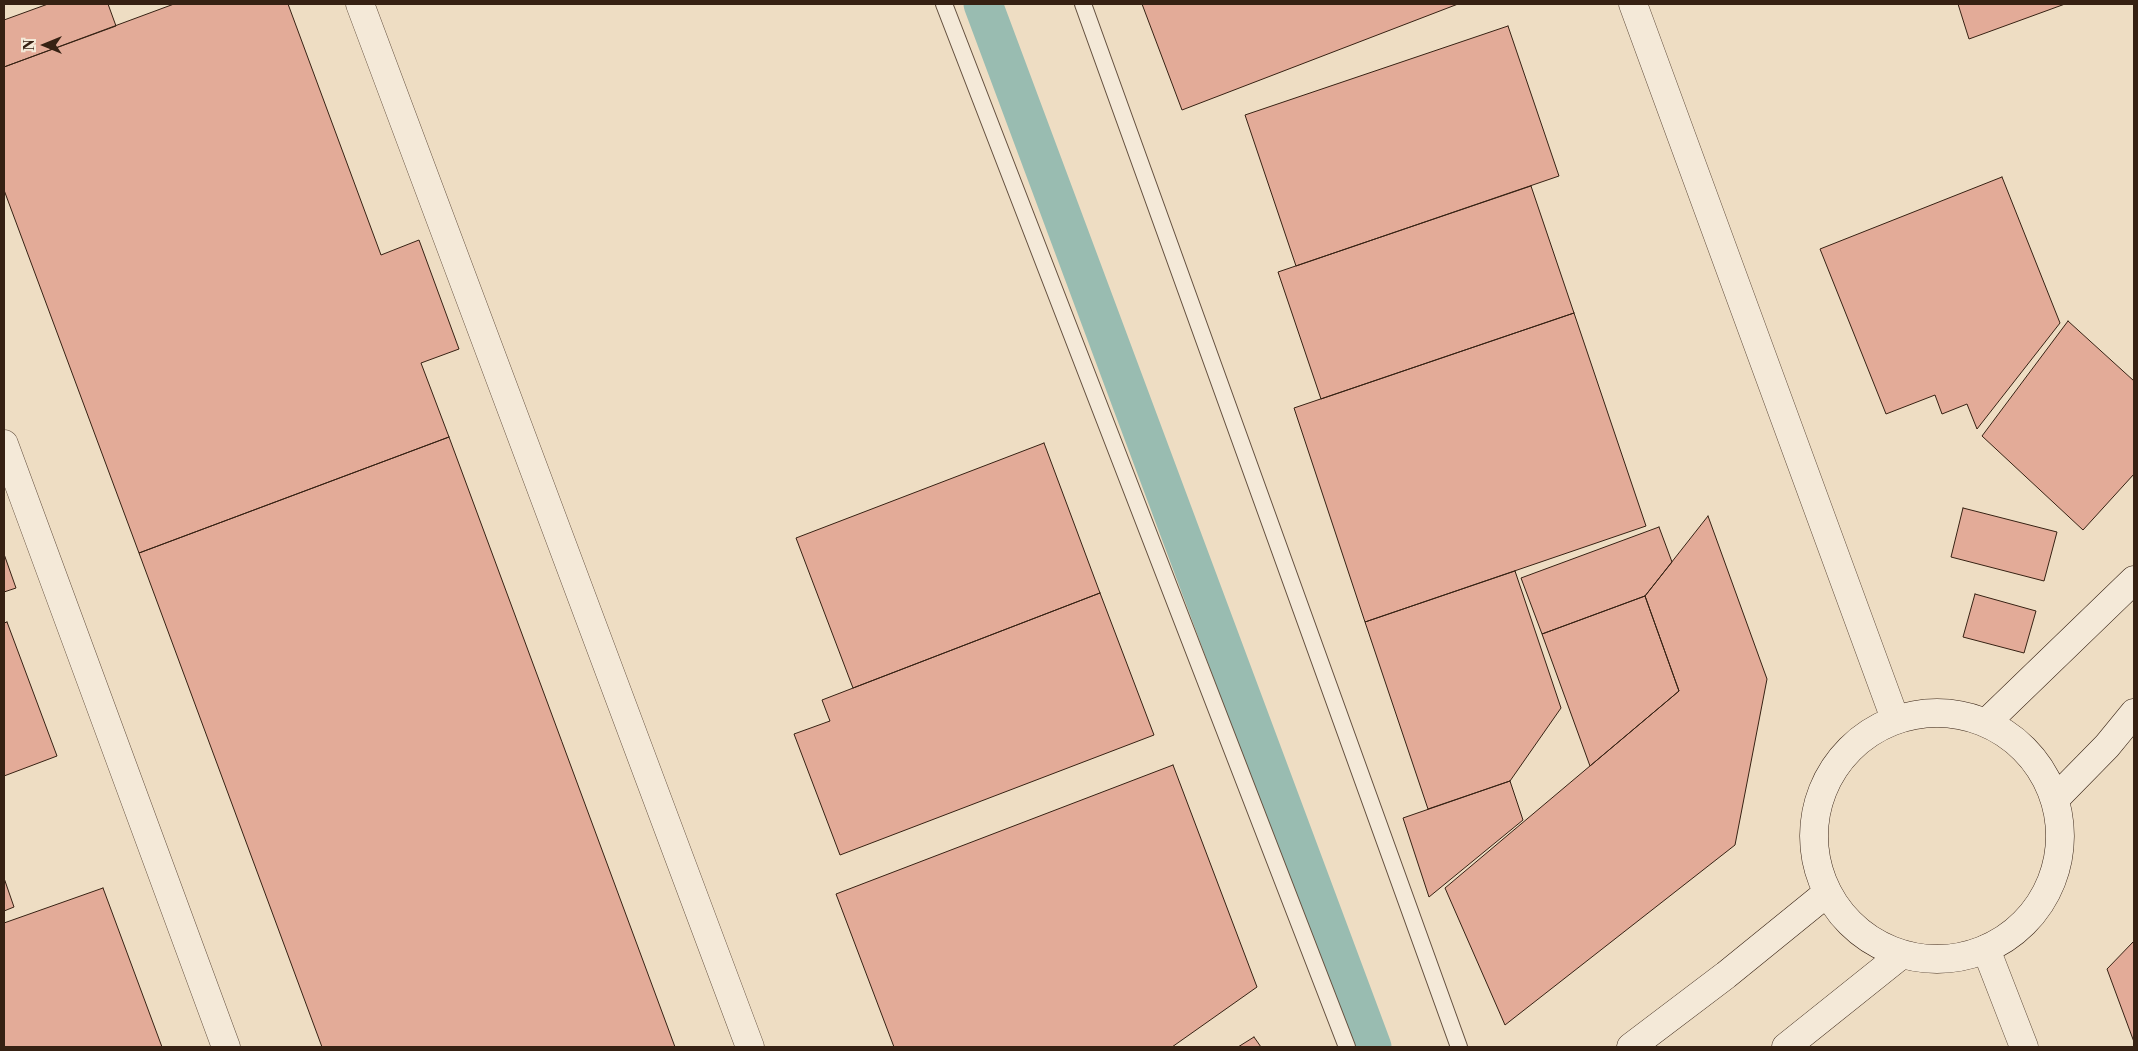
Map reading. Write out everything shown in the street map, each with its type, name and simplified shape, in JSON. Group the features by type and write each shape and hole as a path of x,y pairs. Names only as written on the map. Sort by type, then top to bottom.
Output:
{"street":[{"path":"360,4 750,1047"},
{"path":"1632,4 1895,719"},
{"path":"4,444 226,1047"},
{"path":"1987,722 2134,580"},
{"path":"1926,712 1957,713 1987,722 2030,752 2056,798 2061,833 2058,867 2044,899 2023,926 1986,949 1965,958 1933,961 1901,955 1858,931 1827,893 1815,853 1816,810 1831,771 1859,739 1895,719 1926,712"},
{"path":"2056,798 2107,746 2134,713"},
{"path":"1630,1047 1726,975 1827,893"},
{"path":"1986,949 2024,1047"},
{"path":"1786,1047 1901,955"}],"lane":[{"path":"944,4 1347,1047"},
{"path":"1083,4 1459,1047"}],"building":[{"path":"48,4 108,4 116,26 4,67 4,20"},
{"path":"174,4 288,4 381,255 419,240 459,349 421,363 449,437 139,553 4,190 4,67"},
{"path":"1142,4 1458,4 1182,110"},
{"path":"1958,4 2065,4 1969,39"},
{"path":"1508,26 1559,176 1296,266 1245,115"},
{"path":"2002,177 2060,323 1977,429 1967,404 1942,414 1935,395 1886,414 1820,249"},
{"path":"1531,186 1574,313 1321,399 1278,272"},
{"path":"1574,313 1646,526 1365,622 1294,408"},
{"path":"2068,321 2134,381 2134,474 2083,530 1982,436"},
{"path":"449,437 675,1047 322,1047 139,553"},
{"path":"1044,443 1100,593 853,688 796,538"},
{"path":"1963,508 2057,532 2044,581 1951,557"},
{"path":"1708,516 1767,679 1735,845 1505,1025 1445,888 1679,691 1645,596"},
{"path":"1659,527 1672,562 1645,596 1542,634 1521,578"},
{"path":"4,554 16,588 4,592"},
{"path":"1515,571 1561,708 1510,781 1428,809 1365,622"},
{"path":"1100,593 1154,735 840,855 794,734 830,721 822,700"},
{"path":"1975,594 2036,611 2024,653 1963,637"},
{"path":"1645,596 1679,691 1590,766 1542,634"},
{"path":"7,622 57,756 4,776 4,623"},
{"path":"1173,765 1257,987 1172,1047 894,1047 836,894"},
{"path":"1510,781 1523,820 1429,897 1403,818"},
{"path":"4,878 14,907 4,911"},
{"path":"103,888 162,1047 4,1047 4,923"},
{"path":"2134,941 2134,1042 2107,969"},
{"path":"1254,1037 1261,1047 1238,1047"}],"waterway":[{"path":"983,4 1372,1047"}]}
